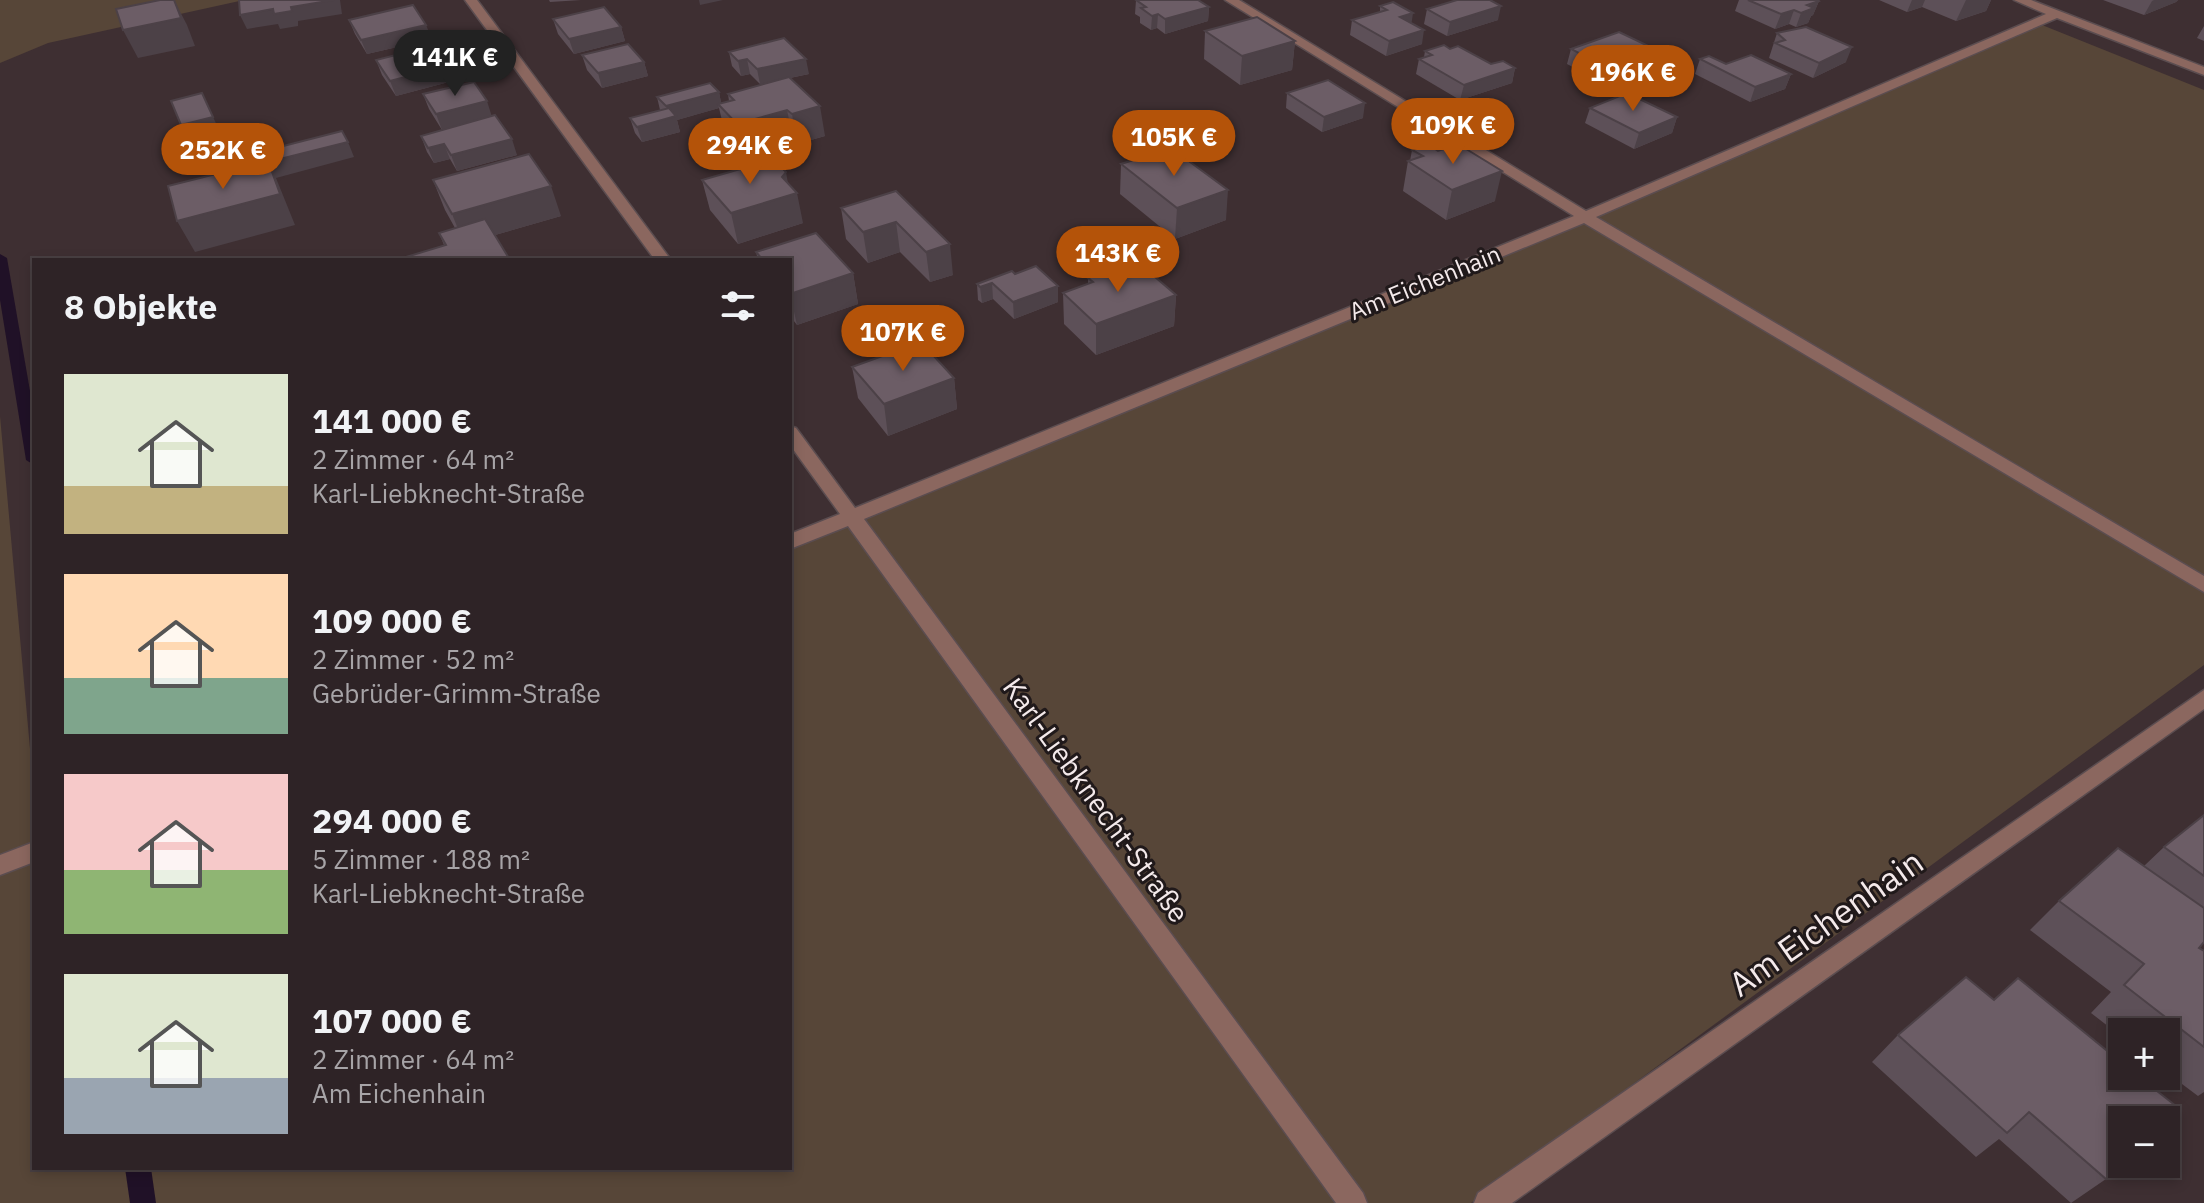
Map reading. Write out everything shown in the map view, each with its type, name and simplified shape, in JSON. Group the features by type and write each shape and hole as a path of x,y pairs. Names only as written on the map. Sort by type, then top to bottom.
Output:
{"street":[{"path":"471,0 662,258"},
{"path":"1231,0 1585,217 2204,585"},
{"path":"2020,0 2204,71"},
{"name":"Am Eichenhain","path":"792,541 1585,217 2057,14"},
{"name":"Karl-Liebknecht-Straße","path":"792,435 1353,1203"},
{"name":"Am Eichenhain","path":"1488,1203 2204,698"},
{"path":"0,865 32,853"}],"shaded area":[{"path":"0,0 244,0 48,43 0,63"},
{"path":"2037,23 2204,90 2204,665 1471,1203 0,1203 0,416 32,771 32,1170 792,1170 792,542 1585,217"}],"building":[{"path":"174,0 181,18 123,30 116,9"},
{"path":"239,0 334,0 291,7 292,11 274,14 273,9 240,15"},
{"path":"1136,0 1198,0 1209,7 1165,19 1158,14 1152,16"},
{"path":"1457,0 1490,0 1501,6 1450,22 1427,9"},
{"path":"1748,0 1819,1 1807,5 1814,8 1801,13 1794,10 1781,14"},
{"path":"1393,2 1413,13 1400,17 1424,30 1389,41 1352,20 1387,10 1380,6"},
{"path":"413,5 426,25 361,40 349,20"},
{"path":"604,7 621,27 569,39 553,19"},
{"path":"1257,17 1295,41 1242,56 1205,31"},
{"path":"1806,27 1852,47 1819,63 1775,43 1785,40 1777,33"},
{"path":"1619,32 1659,51 1623,64 1614,60 1600,64 1571,49"},
{"path":"784,38 806,59 757,69 747,59 738,61 729,52"},
{"path":"439,44 455,64 390,81 376,60"},
{"path":"628,44 644,62 598,73 582,55"},
{"path":"1444,45 1450,49 1458,46 1491,64 1503,61 1515,68 1464,85 1419,59 1432,55 1425,51"},
{"path":"1751,55 1791,74 1755,87 1700,59 1709,56 1726,64"},
{"path":"789,77 820,106 792,114 787,110 737,124 718,104 734,100 728,94"},
{"path":"1328,80 1365,103 1324,117 1287,93"},
{"path":"474,82 487,101 436,114 423,94"},
{"path":"710,83 719,92 666,106 657,97"},
{"path":"202,93 213,117 181,125 171,101"},
{"path":"1627,93 1677,117 1639,133 1590,108"},
{"path":"669,108 676,116 637,127 630,118"},
{"path":"495,115 512,139 451,155 444,144 428,148 421,136"},
{"path":"342,131 348,142 256,164 252,154"},
{"path":"1428,144 1438,151 1458,144 1502,171 1452,190 1408,161 1423,156 1412,150"},
{"path":"1171,148 1228,190 1177,208 1121,164"},
{"path":"529,154 551,186 452,214 433,180"},
{"path":"268,161 280,194 177,221 168,186"},
{"path":"768,161 786,172 782,177 797,193 731,213 702,180"},
{"path":"896,191 950,244 926,252 896,222 863,232 841,208"},
{"path":"485,219 509,258 403,258 446,245 439,233"},
{"path":"816,233 853,273 792,293 792,258 761,258 756,252"},
{"path":"1141,265 1176,295 1096,324 1063,293 1093,282 1088,278 1105,272 1110,276"},
{"path":"1036,266 1058,286 1013,302 992,283 980,287 977,284 1012,271 1015,274"},
{"path":"921,342 954,378 884,404 852,367"},
{"path":"2204,815 2204,876 2164,847"},
{"path":"2118,848 2204,908 2204,942 2199,948 2204,951 2204,1047 2180,1028 2180,1018 2167,1018 2124,985 2144,964 2059,901"},
{"path":"1966,977 1994,1000 2018,978 2108,1052 2108,1090 2156,1090 2176,1106 2108,1106 2106,1179 2029,1112 2007,1133 1898,1035"}],"waterway":[{"path":"0,258 32,448"},
{"path":"138,1170 143,1203"}]}
